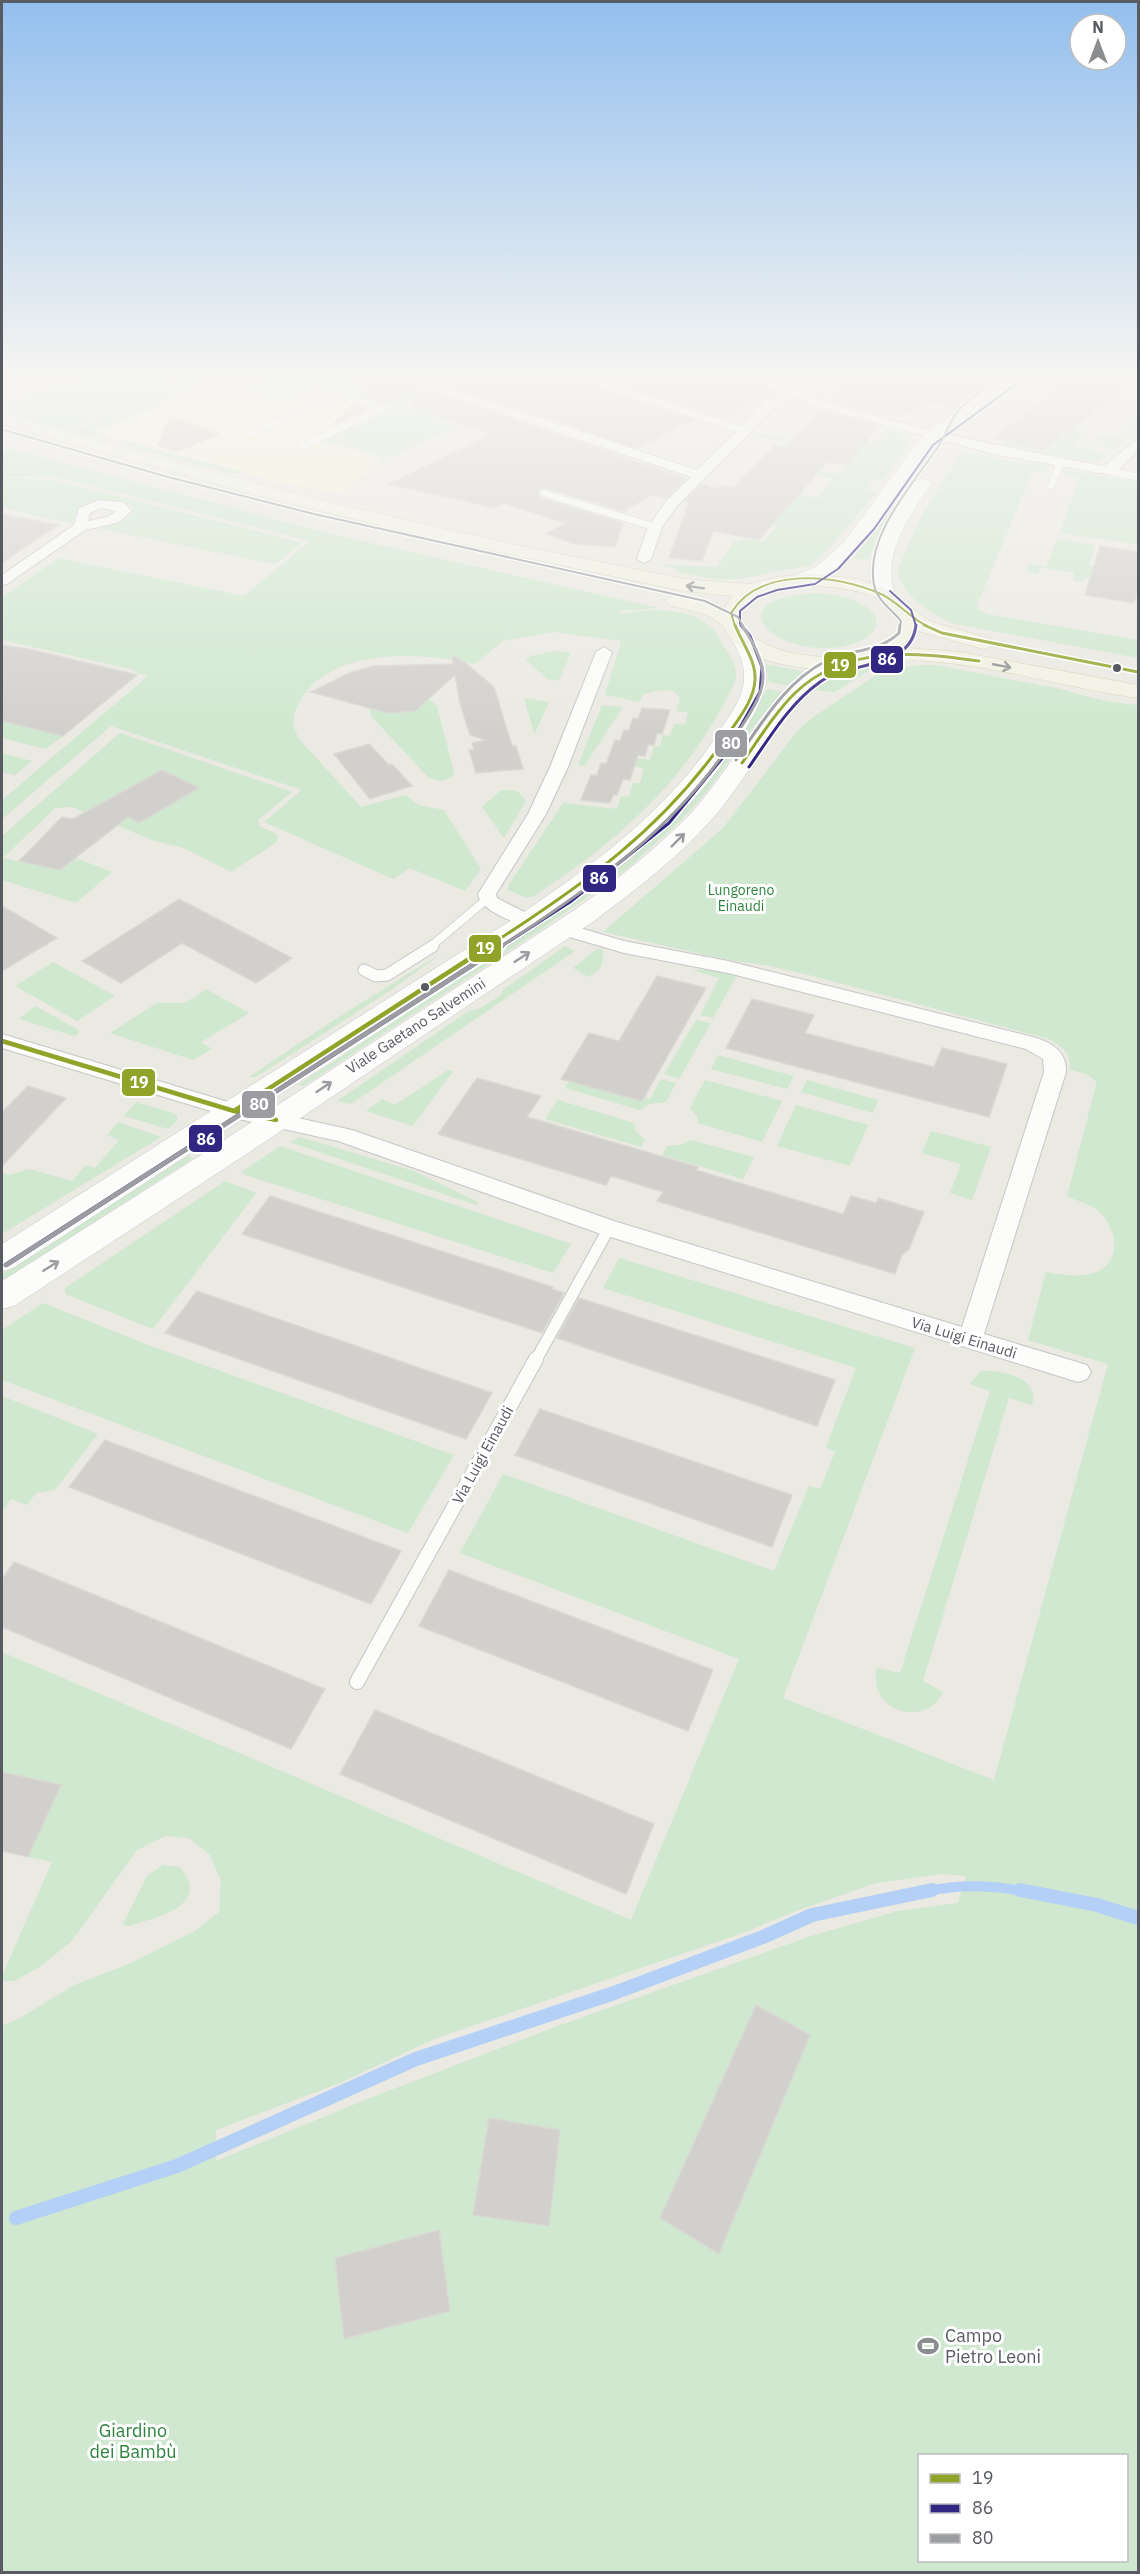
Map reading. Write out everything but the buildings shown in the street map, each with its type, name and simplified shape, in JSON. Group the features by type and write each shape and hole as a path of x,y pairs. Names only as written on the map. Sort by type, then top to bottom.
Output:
{"main road":[{"path":"214,496 458,555 690,604 716,612 732,621"},
{"path":"282,496 378,520 684,585 714,589 753,590 775,583 803,579 823,571 851,546 887,496"},
{"path":"886,597 880,573 885,551 913,496"},
{"path":"803,579 852,584 886,597 924,626 966,640 1138,672"},
{"path":"753,590 734,606 730,613 737,634 764,651 785,658 809,662 843,662 881,654 926,654 960,658 1138,692"},
{"path":"881,654 897,646 906,635 909,624 904,612"},
{"name":"Viale Gaetano Salvemini","path":"2,1259 234,1111 601,871 664,817 718,751 753,690 755,669 743,639"},
{"name":"Viale Gaetano Salvemini","path":"2,1297 276,1120 633,880 679,839 723,790 791,699 814,678 843,662"}],"street":[{"path":"644,559 655,527 678,496"},
{"path":"2,581 80,527"},
{"path":"527,921 487,899 492,885 528,830 550,787 604,652"},
{"path":"563,929 600,941 677,959 728,967 1033,1044 1050,1052 1054,1059 1055,1072 970,1340"},
{"name":"Via Luigi Einaudi","path":"2,1041 234,1111 344,1135 609,1228 1078,1372"}],"lane":[{"path":"553,496 655,527"},
{"path":"364,970 376,976 387,975 434,945 487,899"},
{"name":"Via Luigi Einaudi","path":"357,1682 609,1228"}],"green space":[{"path":"2,496 117,496 302,543 276,564 100,529 125,520 134,512 133,506 116,502 89,503 82,507 74,521 70,523 2,508"},
{"path":"132,496 188,496 327,533 659,608 619,611 621,614 660,610 687,614 710,626 718,636 733,663 736,672 735,680 706,735 664,789 615,836 561,878 532,897 525,897 508,890 508,886 563,803 617,809 621,796 629,797 633,783 640,783 644,768 608,764 610,755 650,760 654,746 660,747 663,735 670,736 674,724 685,725 688,712 676,711 680,698 673,691 663,690 643,694 640,702 605,695 621,641 553,632 503,641 475,664 430,657 380,657 355,662 333,670 314,683 300,701 294,720 299,739 361,807 406,795 418,805 444,810 481,869 465,891 410,868 393,879 264,822 302,790 111,726 2,819 2,800 148,676 134,672 135,670 2,640 2,597 59,558 244,596 310,541"},
{"path":"748,496 818,498 820,496 873,496 824,554 809,566 737,579 714,579 676,572 678,569 656,564 717,567 733,542 743,539 763,542 776,526 729,515"},
{"path":"900,496 904,496 886,524 868,560 853,558 882,523"},
{"path":"934,496 1023,496 977,605 978,609 987,614 1138,640 1138,658 955,624 937,616 911,596 904,587 898,569 919,521"},
{"path":"1073,496 1138,496 1138,544 1060,533"},
{"path":"1057,539 1096,545 1089,565 1138,576 1137,585 1085,577 1083,582 1073,580 1074,573 1041,568 1038,574 1026,571 1028,564 1046,567"},
{"path":"816,593 844,597 864,605 872,611 876,618 874,630 869,636 849,645 824,648 800,645 780,638 766,628 761,617 766,606 784,598"},
{"path":"556,651 571,652 559,681 547,679 526,660 530,656"},
{"path":"766,664 805,672 789,686 769,682"},
{"path":"919,665 936,665 1065,690 1101,700 1138,705 1138,2572 2,2572 2,2026 20,2018 74,1985 131,1963 195,1931 219,1912 221,1881 210,1855 189,1838 165,1836 137,1850 71,1942 38,1968 14,1981 2,1981 2,1976 52,1862 28,1857 61,1785 2,1772 2,1652 631,1920 739,1659 460,1553 503,1474 774,1571 809,1486 820,1489 835,1452 826,1447 856,1368 603,1288 619,1258 915,1348 783,1698 994,1780 1108,1364 1028,1340 1046,1272 1076,1276 1092,1274 1105,1267 1114,1252 1113,1235 1105,1219 1093,1207 1067,1196 1097,1082 1086,1074 1070,1070 1066,1052 1049,1039 813,976 603,932 723,828 799,729 876,675 889,670","holes":["942,1874 966,1876 958,1903 898,1911 811,1936 552,2028 370,2098 216,2161 216,2130 340,2083 434,2039 740,1934 796,1911 876,1883"]},
{"path":"875,667 835,692 814,690 838,675"},
{"path":"767,689 782,692 751,730 705,794 678,823 629,867 539,931 303,1086 298,1085 594,889 652,841 712,778 732,751"},
{"path":"425,696 437,706 454,773 452,777 442,781 429,778 371,716 370,708"},
{"path":"524,698 549,702 535,733 534,733"},
{"path":"602,705 623,707 584,766 578,765"},
{"path":"2,721 63,736 46,749 2,738"},
{"path":"120,733 292,792 259,819 259,826 277,834 277,842 231,872 184,848 152,840 72,807 55,808 3,858 60,870 76,858 112,872 76,903 2,880 2,836"},
{"path":"2,753 32,761 15,775 2,772"},
{"path":"501,790 517,791 525,799 525,803 504,838 482,807"},
{"path":"565,946 575,951 351,1104 337,1101 469,1011 479,1009 501,995 503,990"},
{"path":"597,949 603,950 603,955 601,966 596,972 589,977 573,968"},
{"path":"445,951 391,990 256,1077 249,1077 334,1020"},
{"path":"53,962 115,996 77,1021 15,986"},
{"path":"712,969 737,975 713,1018 700,1015 719,978 692,970"},
{"path":"206,989 249,1013 201,1042 212,1049 193,1060 110,1033 157,1003 183,1003"},
{"path":"35,1006 79,1030 78,1034 74,1036 19,1019"},
{"path":"696,1020 711,1023 679,1079 664,1074"},
{"path":"718,1055 794,1076 787,1089 711,1069"},
{"path":"448,1070 453,1071 413,1126 366,1111 382,1099 395,1105"},
{"path":"661,1079 676,1083 666,1102 649,1104 640,1110 565,1088 569,1081 642,1101 645,1097 650,1099"},
{"path":"705,1080 782,1101 762,1142 698,1123 697,1116 690,1108"},
{"path":"807,1080 878,1100 873,1113 801,1092"},
{"path":"558,1100 634,1123 636,1132 645,1140 641,1147 545,1119"},
{"path":"136,1102 173,1113 177,1116 177,1121 168,1129 124,1116"},
{"path":"796,1105 868,1125 850,1166 777,1146"},
{"path":"118,1122 161,1137 5,1232 2,1231 2,1173 9,1175 29,1169 72,1181 86,1165 95,1168 119,1140 107,1135"},
{"path":"931,1131 991,1147 972,1200 950,1193 961,1164 922,1153"},
{"path":"300,1137 414,1171 478,1202 476,1205 289,1142"},
{"path":"690,1140 754,1157 743,1179 662,1155 667,1146 681,1145"},
{"path":"280,1146 571,1244 553,1273 242,1174 243,1171"},
{"path":"188,1156 192,1159 2,1281 2,1274"},
{"path":"225,1181 256,1193 153,1329 65,1294 65,1288"},
{"path":"43,1303 148,1345 454,1455 408,1533 2,1380 2,1330"},
{"path":"986,1371 1020,1378 1031,1389 1032,1405 1009,1398 923,1681 943,1692 935,1703 925,1710 912,1712 900,1710 889,1705 881,1696 876,1683 877,1668 900,1673 990,1391 970,1384 980,1372"},
{"path":"2,1396 98,1434 55,1490 36,1493 27,1505 11,1499 2,1512"},
{"path":"163,1865 180,1867 188,1880 189,1892 185,1901 165,1914 152,1919 128,1926 123,1924 147,1876"}],"waterway":[{"path":"924,1892 976,1886 1027,1892"},
{"path":"16,2218 177,2166 416,2059 614,1993 763,1937 812,1915 932,1890"},
{"path":"1020,1890 1097,1905 1138,1918"}],"transit line":[{"name":"80","path":"6,1265 196,1145 570,902 619,865 665,824 705,779 724,755 754,706 762,686 763,674 759,656 738,617 705,601 314,514 243,496"},
{"name":"86","path":"6,1265 196,1145 570,902 669,823 724,756 760,692 762,667 750,636 740,623 740,611 757,597 777,590 815,584 838,569 874,529 897,496"},
{"name":"80","path":"736,760 775,705 811,670 835,657 883,645 899,633 901,621 882,602 876,592 873,576 874,559 879,542 903,496"},
{"name":"19","path":"234,1111 566,896 636,840 678,798 716,752 752,694 755,682 753,664 731,613 742,598 755,589 790,580 809,579 848,584 884,596 913,619 942,633 1138,672"},
{"name":"86","path":"749,767 789,711 819,683 843,670 888,659 908,647 914,638 916,626 914,615 890,591"},
{"name":"19","path":"742,763 788,701 806,684 825,671 867,657 889,654 935,655 979,661"},
{"name":"19","path":"2,1041 234,1111 276,1120"}],"place":[{"name":"Campo Pietro Leoni","path":"928,2346"}],"park label":[{"name":"Lungoreno Einaudi","path":"741,898"},
{"name":"Giardino dei Bambù","path":"133,2441"}]}
